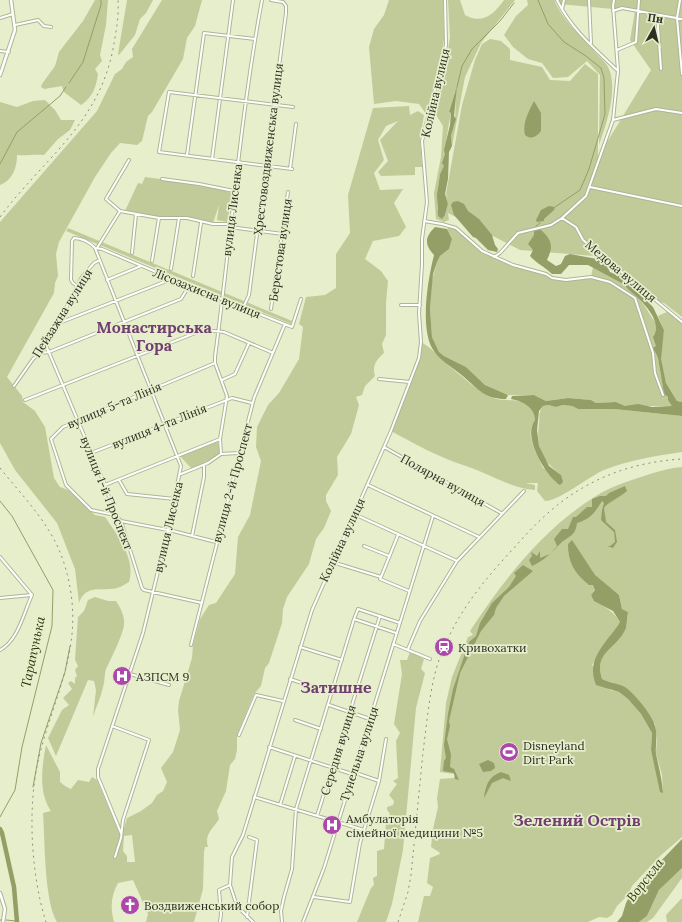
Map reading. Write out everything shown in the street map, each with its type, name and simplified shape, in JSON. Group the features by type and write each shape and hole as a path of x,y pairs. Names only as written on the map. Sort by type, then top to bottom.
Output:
{"street":[{"path":"0,75 9,52 15,25 11,0"},
{"path":"212,159 233,0"},
{"name":"вулиця Лисенка","path":"121,833 98,773 143,634 181,474 204,465 221,454 220,439 227,400 222,380 215,363 234,191 255,39 262,0"},
{"name":"Хрестовоздвиженська вулиця","path":"244,308 249,295 286,6 283,2 271,0"},
{"name":"Колійна вулиця","path":"253,922 237,906 230,885 232,857 243,835 312,610 384,447 419,358 421,342 420,305 423,221 426,209 427,186 422,141 446,45 445,0"},
{"path":"557,0 577,32 618,71"},
{"path":"562,9 564,0"},
{"path":"589,0 591,44"},
{"path":"494,257 500,254 518,233 551,225 562,218 586,196 613,120 618,71 613,11 614,0"},
{"path":"616,50 636,42 637,11 639,0"},
{"path":"680,0 677,18 682,74"},
{"path":"613,11 622,8 682,19"},
{"path":"0,18 13,14"},
{"path":"657,14 661,69"},
{"path":"15,25 38,20 44,26 51,27"},
{"path":"186,155 204,34 255,39"},
{"path":"0,50 9,52"},
{"path":"293,107 169,92 159,152 291,169 296,124"},
{"path":"613,120 656,108 682,113"},
{"path":"129,160 106,199 119,210 159,218 192,219 201,223 231,224"},
{"path":"162,179 234,191"},
{"path":"590,187 682,206"},
{"name":"Берестова вулиця","path":"272,309 288,192"},
{"path":"119,210 96,248 98,261 178,456 181,466 181,474"},
{"path":"132,252 136,214"},
{"path":"152,261 159,218"},
{"path":"172,269 179,218"},
{"name":"Медова вулиця","path":"562,218 576,227 583,240 682,322"},
{"path":"423,221 456,228 482,251 513,265 546,274 552,278 566,280 591,277 610,282 635,298 653,353 655,373 662,395"},
{"path":"193,276 201,223"},
{"path":"230,227 283,234"},
{"name":"Лісозахисна вулиця","path":"78,286 72,284 72,242 74,238 78,238 96,248 285,324"},
{"name":"Пейзажна вулиця","path":"14,386 33,359 40,353 58,324 82,277 94,263 98,261"},
{"path":"107,280 142,266"},
{"path":"58,324 164,282 167,277"},
{"path":"40,353 49,352 181,299 189,286"},
{"path":"285,324 292,327 301,299"},
{"path":"401,305 420,305"},
{"name":"вулиця 2-й Проспект","path":"191,645 252,403 285,324"},
{"path":"25,400 204,330 218,331 274,353"},
{"name":"вулиця 1-й Проспект","path":"45,343 105,485 115,515 120,521 142,588 153,592"},
{"path":"222,380 235,374 249,343"},
{"name":"вулиця 5-та Лінія","path":"115,515 91,510 66,486 51,439 63,427 215,363"},
{"path":"379,379 410,382"},
{"path":"227,400 232,398 252,403"},
{"name":"вулиця 4-та Лінія","path":"91,453 164,423 227,400"},
{"path":"105,485 220,439"},
{"name":"Полярна вулиця","path":"384,447 471,494 501,513"},
{"path":"221,454 239,453"},
{"path":"192,536 204,477 204,465"},
{"path":"118,480 127,494 175,499"},
{"path":"368,484 479,537"},
{"path":"408,649 420,621 457,561 501,513 524,491"},
{"path":"354,514 457,561"},
{"name":"Тунельна вулиця","path":"302,922 314,897 433,516"},
{"path":"120,521 168,530 216,542"},
{"path":"381,577 398,535"},
{"path":"364,546 389,556"},
{"path":"0,557 32,595"},
{"path":"332,562 381,577 380,579 409,591"},
{"path":"153,592 202,603"},
{"path":"0,598 32,595"},
{"path":"0,650 6,647 14,637 32,595"},
{"path":"282,922 281,911 292,869 296,809 312,762 354,619 358,609 400,623"},
{"name":"Середня вулиця","path":"317,816 380,616"},
{"path":"354,619 396,633"},
{"path":"393,644 430,659"},
{"path":"300,647 342,660"},
{"path":"130,674 169,685"},
{"path":"290,679 332,693"},
{"path":"239,735 256,695 283,701"},
{"path":"329,705 370,719"},
{"path":"295,720 321,729"},
{"path":"112,726 149,740 115,857"},
{"path":"314,897 350,902 364,830 379,780 386,739"},
{"path":"269,747 312,762 379,780"},
{"path":"280,805 295,756"},
{"path":"254,797 364,830"},
{"path":"247,917 257,840 249,837"},
{"path":"220,922 221,914 219,890 230,885"},
{"path":"0,893 5,909 3,922"}],"shaded area":[{"path":"95,0 108,0 106,25 100,55 102,61 95,69 98,74 93,91 88,99 81,105 64,92 62,86 44,89 41,87 55,66 59,52 83,21"},
{"path":"127,0 153,0 146,13 140,19 135,35 119,55 118,54"},
{"path":"162,0 202,0 195,26 187,38 183,59 152,112 148,116 142,141 137,145 120,143 111,153 95,177 59,242 56,254 58,276 55,283 54,293 7,377 22,396 23,402 35,411 45,427 54,478 60,487 68,490 95,515 105,517 120,540 128,556 131,573 129,582 117,588 90,591 82,597 79,603 75,569 57,523 15,470 0,443 0,222 97,111 115,74 133,57 132,49"},
{"path":"389,0 443,0 444,38 442,55 426,114 419,104 396,101 374,104 369,47 374,29 384,15"},
{"path":"448,0 460,0 465,15 477,19 492,14 504,0 515,0 481,43 465,77 452,146 451,136 455,123 456,91 455,92 449,112 451,113 446,140 444,167 440,174 438,187 437,209 445,215 448,204 445,194 448,197 446,194 462,105 475,60 482,44 490,39 501,41 510,49 510,60 542,67 550,80 570,81 585,64 598,74 598,157 651,70 630,40 635,11 559,4 554,0 682,0 682,317 664,303 650,300 594,256 520,250 448,213 449,220 444,222 436,219 434,193 441,157 443,126 433,110 447,56 450,37"},
{"path":"527,0 554,0 572,27 605,63 611,75 612,95 608,117 599,145 600,75 587,61 568,77 553,78 542,63 528,59 513,47 504,35 516,16 528,5"},
{"path":"45,100 55,110 61,120 75,120 70,130 58,139 44,155 17,155 13,173 8,180 0,185 0,102 17,107 33,101"},
{"path":"409,106 410,115 418,111 424,115 420,139 422,167 415,167 415,175 381,176 378,172 388,161 380,140 398,121 386,126 378,140 384,160 374,173 380,190 403,189 394,203 406,227 399,236 373,241 365,259 381,271 388,281 386,335 382,344 384,353 375,363 375,376 365,386 362,395 356,397 359,405 351,434 337,457 338,475 326,495 326,501 331,511 324,528 316,539 309,564 287,597 283,609 282,623 269,663 265,668 261,686 254,694 237,735 237,750 235,759 230,765 226,791 217,811 219,819 208,835 208,847 205,847 203,889 194,922 146,922 148,914 133,880 118,883 112,902 114,922 57,922 53,912 47,885 45,854 43,813 51,811 44,796 42,779 46,745 60,772 60,782 65,786 71,789 78,780 89,782 92,777 97,780 119,833 124,828 127,818 141,811 152,803 157,795 163,791 167,782 161,768 173,752 180,730 178,710 179,701 192,658 193,645 200,619 209,605 216,603 235,574 238,537 250,515 261,461 256,447 257,427 268,405 279,393 299,359 303,327 299,324 306,297 325,295 336,288 336,254 350,233 348,195 373,108","holes":["132,835 135,862 127,862 127,856 123,851 124,836"]},
{"path":"145,177 197,184 233,193 227,222 217,220 219,205 213,223 194,218 159,217 125,211 138,183 142,184"},
{"path":"451,226 456,228 482,251 513,265 546,274 552,278 566,280 591,277 593,267 625,285 640,299 656,323 655,353 658,358 664,394 668,397 673,406 625,406 616,402 596,403 591,400 568,398 546,401 534,395 508,395 485,385 466,367 439,352 432,337 430,308 432,280 440,256 449,249 452,239 447,229"},
{"path":"68,228 292,321 291,324 66,231"},
{"path":"669,311 682,322 682,402 677,401 666,383 660,359 664,330 658,316"},
{"path":"421,342 469,383 485,394 496,399 518,401 530,406 534,412 535,420 532,426 531,438 543,468 561,475 544,458 539,447 538,433 541,408 548,405 556,407 563,405 572,406 578,409 614,409 682,416 682,452 643,459 604,470 566,493 551,500 545,501 537,491 538,483 525,483 535,485 535,490 517,487 437,455 391,431 419,358"},
{"path":"217,441 221,450 220,454 192,469 180,456"},
{"path":"682,467 682,837 660,856 632,886 628,895 617,906 612,915 607,918 599,917 588,922 418,922 424,896 430,896 433,887 427,883 430,858 440,854 431,847 438,807 437,798 440,779 454,778 455,776 454,774 440,772 446,703 452,677 468,637 473,635 470,631 496,593 526,556 559,523 577,509 601,493 619,484 667,469","holes":["601,581 619,595 622,609 628,612 626,628 618,641 608,650 601,662 600,669 602,679 592,665 620,622 610,610 591,595","602,679 610,683 623,686 655,724 657,739 656,753 662,775 663,793 651,750 652,733 641,714 628,699 619,692 610,690"]},
{"path":"95,597 108,601 116,601 123,615 124,621 122,634 106,669 102,691 93,717 96,690 94,681 88,680 56,756 48,738 62,710 69,705 63,698 72,689 68,683 71,681 75,684 75,678 77,676 75,670 78,666 75,660 78,617 84,611 88,600"},
{"path":"410,652 424,659 421,669 425,673 416,708 403,850 392,904 386,922 357,922 371,888 374,885 373,878 377,876 377,851 384,849 386,822 390,814 387,807 393,805 394,801 389,795 397,784 393,781 398,778 396,741 400,733 394,724 402,674 400,660 407,660"},
{"path":"682,868 682,878 653,918 647,922 639,922 647,916 659,890"},
{"path":"682,898 682,922 667,922 666,915"}],"water":[{"path":"457,86 454,116 456,119 451,136 452,146 449,152 448,179 445,194 448,204 445,215 442,219 438,216 437,195 440,174 444,166 442,163 450,125 451,113 449,112"},
{"path":"534,101 541,113 541,131 532,138 525,135 524,126 526,117"},
{"path":"458,201 464,204 468,211 479,219 492,235 498,249 497,252 488,250 476,238 473,237 454,215 451,205 453,202"},
{"path":"549,206 555,207 554,210 544,219 544,221 537,222 536,220 541,210"},
{"path":"435,227 447,229 452,239 449,249 440,256 433,274 430,308 432,337 439,352 466,367 485,385 508,395 506,399 499,399 478,390 443,361 432,348 426,327 426,302 429,276 434,255 427,244 427,241 429,234"},
{"path":"539,228 549,239 551,246 547,260 556,266 561,264 565,256 570,254 597,259 607,266 610,272 624,278 653,307 664,330 661,359 666,383 677,401 682,402 682,416 614,409 578,409 572,406 563,405 556,407 548,405 543,406 539,411 537,430 539,446 549,466 561,475 563,482 560,485 548,473 533,445 531,436 532,427 535,420 533,412 527,405 511,399 512,396 534,395 546,401 568,398 591,400 596,403 616,402 625,406 638,404 652,407 672,406 668,400 668,397 664,394 658,358 653,348 656,346 653,337 656,332 656,326 652,315 625,285 588,265 569,265 561,274 552,274 535,261 530,256 533,250 528,244 534,235 534,229"},
{"path":"625,486 627,491 604,508 606,522 615,530 617,542 613,548 607,546 610,546 615,542 614,532 601,520 604,503 602,501 592,515 577,523 575,531 572,535 551,553 557,546 554,539 562,529 568,529 573,517 576,517 587,507 592,507 592,499 600,496 606,496 609,493"},
{"path":"572,540 595,575 619,595 622,609 628,612 626,628 618,641 604,656 601,662 600,670 602,679 627,688 637,698 653,722 656,733 656,754 663,793 660,792 651,750 652,733 641,714 628,699 619,692 596,685 593,675 595,659 620,622 613,611 594,601 591,595 595,590 593,585 589,585 584,581 573,567 568,550 568,544"},
{"path":"540,551 540,558 550,554 532,566 529,560 532,556 531,552 537,556"},
{"path":"523,565 533,571 504,596 496,608 494,615 481,631 460,673 449,721 450,726 447,739 451,755 450,767 454,769 459,780 455,779 454,773 443,771 444,761 446,758 444,745 453,689 469,642 476,636 480,623 492,603 509,587 516,576 514,573"},
{"path":"488,760 494,763 495,768 491,771 483,772 479,764"},
{"path":"501,772 509,775 511,781 503,778 492,783 484,798 488,782 493,776"},
{"name":"Ворскла","path":"682,839 682,868 659,890 647,916 639,922 617,922 622,916 626,903 633,890"}],"waterway":[{"name":"Тарапунька","path":"69,83 83,62 101,5 101,0"},
{"path":"538,0 548,24 564,42 601,68 604,78 605,114 589,169 580,190 555,207"},
{"path":"457,87 462,66 472,49 500,21 514,3"},
{"name":"Тарапунька","path":"0,164 17,132 60,96 66,87"},
{"path":"536,226 540,223"},
{"name":"Тарапунька","path":"0,501 12,516 53,590 52,626 22,747 15,790 0,817"},
{"path":"33,787 41,743 65,672 70,646"},
{"name":"Тарапунька","path":"0,829 14,887 17,922"},
{"name":"Тарапунька","path":"6,920 16,921"}],"railway":[{"path":"0,217 67,140 95,99 106,76 113,49 118,18 118,0"},
{"path":"398,922 408,892 411,875 423,752 432,685 444,647 460,616 480,587 521,540 544,516 561,502 591,483 616,472 655,462 682,459"},
{"path":"0,468 36,512 52,536 64,563 71,591 73,616 67,662 39,757 33,797 32,840 34,862 46,922"}],"place":[{"name":"Кривохатки","path":"444,647"},
{"name":"АЗПСМ 9","path":"122,676"},
{"name":"Disneyland Dirt Park","path":"509,752"},
{"name":"Амбулаторія сімейної медицини №5","path":"332,825"},
{"name":"Воздвиженський собор","path":"130,905"}],"district":[{"name":"Монастирська Гора","path":"154,336"},
{"name":"Затишне","path":"336,687"},
{"name":"Зелений Острів","path":"577,820"}]}
